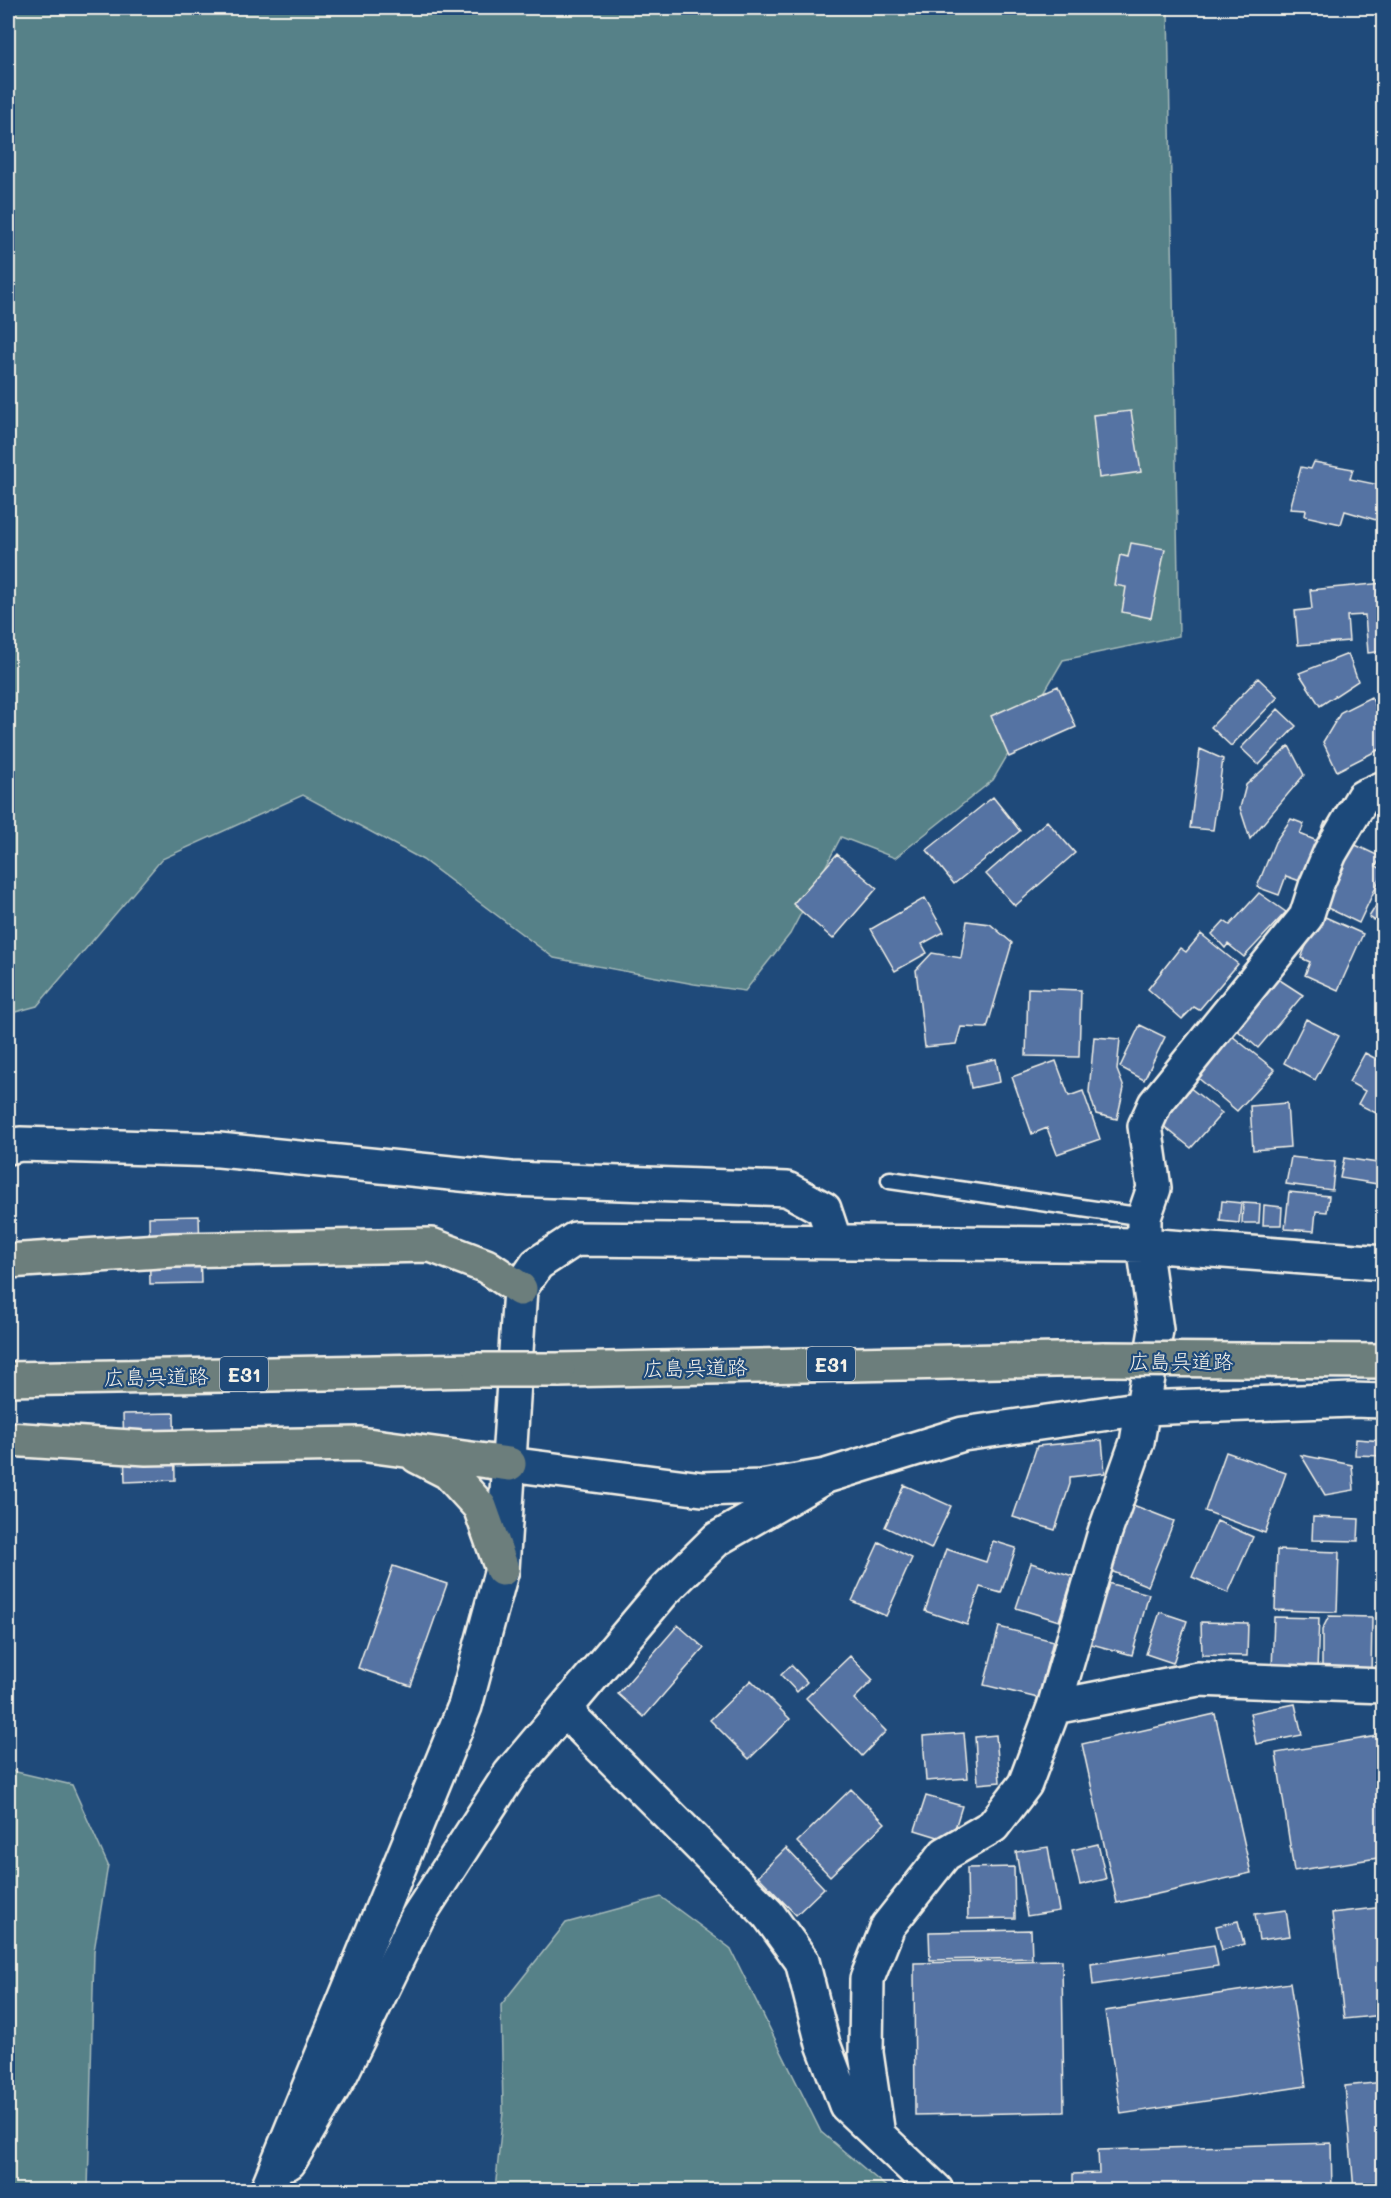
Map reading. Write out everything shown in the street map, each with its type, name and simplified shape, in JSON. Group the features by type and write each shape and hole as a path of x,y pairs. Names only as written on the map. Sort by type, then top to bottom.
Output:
{"highway":[{"path":"8,1261 174,1250 432,1245 486,1266 520,1289"},
{"name":"広島呉道路","path":"8,1379 1104,1359 1383,1361"},
{"path":"8,1439 146,1448 360,1444 509,1464"},
{"path":"404,1449 448,1472 480,1507 502,1569"}],"street":[{"path":"878,2135 866,2053 867,1979 888,1926 945,1854 993,1826 1025,1784 1054,1707 1105,1532 1137,1442 1156,1330 1144,1231 1154,1188 1144,1126 1155,1104 1306,917 1330,853 1363,797 1383,788"},
{"path":"8,1147 20,1144 219,1150 511,1179 787,1189 824,1209 835,1242"},
{"path":"267,2190 465,1706 502,1569 520,1289 537,1264 575,1239 835,1242 1144,1231 1383,1263"},
{"path":"509,1464 702,1489 761,1487 826,1476 963,1434 1144,1408 1352,1400 1383,1401"},
{"path":"272,2190 341,2074 417,1918 510,1774 664,1591 717,1539 826,1476"},
{"path":"1054,1707 1198,1678 1383,1686"},
{"path":"564,1710 768,1914 802,1961 823,2044 846,2105 936,2190"}],"lane":[{"path":"890,1180 1144,1231"}],"green space":[{"path":"8,8 1168,8 1179,636 1063,660 993,780 895,858 841,837 790,934 745,991 554,958 423,860 303,795 162,859 37,1006 8,1014"},
{"path":"8,1770 72,1785 108,1865 94,1951 88,2190 8,2190"},
{"path":"661,1897 730,1948 821,2132 890,2190 495,2190 503,2112 501,2005 566,1923"}],"building":[{"path":"1131,411 1141,472 1099,478 1093,415"},
{"path":"1314,462 1353,469 1350,479 1384,486 1383,522 1345,511 1341,524 1305,516 1306,510 1290,509 1301,467 1311,469"},
{"path":"1131,543 1165,549 1151,618 1122,612 1126,587 1114,585 1120,555 1128,557"},
{"path":"1384,583 1384,651 1368,653 1365,615 1347,616 1349,641 1298,645 1295,611 1312,609 1310,590"},
{"path":"1348,654 1358,681 1320,706 1299,673"},
{"path":"1384,675 1384,714 1379,689"},
{"path":"1258,678 1278,697 1231,746 1211,727"},
{"path":"1058,686 1076,727 1009,757 991,716"},
{"path":"1371,697 1384,722 1384,747 1337,771 1323,742 1341,712"},
{"path":"1278,709 1296,726 1259,765 1241,748"},
{"path":"1289,746 1304,775 1250,839 1240,808 1246,785"},
{"path":"1200,749 1223,759 1213,830 1190,828"},
{"path":"993,797 1020,831 954,884 927,850"},
{"path":"1384,800 1384,822 1367,807"},
{"path":"1291,819 1304,824 1300,834 1317,841 1325,822 1331,824 1308,884 1286,876 1279,895 1257,887 1275,842"},
{"path":"1047,821 1075,853 1015,906 986,874"},
{"path":"1345,840 1381,857 1376,866 1384,870 1359,923 1315,902"},
{"path":"837,854 877,888 833,939 793,904"},
{"path":"1259,893 1286,912 1244,957 1228,944 1225,948 1212,934 1224,921 1230,925"},
{"path":"1384,893 1384,926 1369,917"},
{"path":"925,898 944,932 922,944 927,953 895,971 871,929"},
{"path":"1314,912 1363,934 1338,990 1305,975 1310,962 1301,958 1308,941 1302,939"},
{"path":"967,921 990,924 1012,943 987,1028 961,1027 956,1044 925,1047 916,970 932,953 961,958"},
{"path":"1201,934 1238,964 1199,1010 1194,1007 1182,1019 1148,989 1180,948 1186,952"},
{"path":"1272,975 1303,995 1258,1048 1229,1023"},
{"path":"1028,988 1081,990 1079,1057 1026,1056"},
{"path":"1306,1019 1339,1036 1315,1080 1284,1063"},
{"path":"1140,1025 1165,1037 1144,1080 1120,1067"},
{"path":"1232,1036 1275,1070 1237,1111 1197,1077"},
{"path":"1094,1037 1120,1039 1117,1070 1124,1088 1117,1119 1096,1114 1089,1092"},
{"path":"1365,1053 1384,1063 1384,1117 1358,1104 1365,1091 1349,1082"},
{"path":"996,1059 1000,1082 971,1088 967,1065"},
{"path":"1056,1061 1069,1096 1083,1091 1100,1139 1057,1154 1047,1128 1032,1134 1012,1077"},
{"path":"1189,1087 1222,1113 1191,1148 1161,1124"},
{"path":"1287,1103 1290,1147 1253,1150 1250,1106"},
{"path":"1291,1157 1335,1162 1332,1190 1286,1184"},
{"path":"1344,1158 1384,1164 1384,1185 1340,1178"},
{"path":"1289,1192 1329,1196 1327,1212 1316,1211 1314,1231 1285,1229"},
{"path":"1222,1201 1241,1203 1239,1223 1220,1221"},
{"path":"1243,1203 1260,1204 1259,1223 1242,1223"},
{"path":"1264,1205 1282,1207 1281,1225 1263,1225"},
{"path":"199,1216 201,1283 150,1284 149,1217"},
{"path":"174,1413 175,1480 125,1482 123,1414"},
{"path":"1356,1439 1383,1441 1383,1456 1355,1455"},
{"path":"1102,1440 1105,1473 1070,1477 1070,1484 1055,1530 1013,1517 1037,1446"},
{"path":"1226,1452 1286,1473 1265,1533 1205,1511"},
{"path":"1301,1455 1352,1465 1354,1490 1325,1495"},
{"path":"904,1485 951,1506 931,1549 885,1527"},
{"path":"1133,1505 1174,1521 1148,1586 1106,1569"},
{"path":"1313,1517 1359,1519 1358,1541 1312,1540"},
{"path":"1217,1521 1253,1537 1228,1593 1192,1577"},
{"path":"993,1541 1016,1548 1001,1593 980,1587 967,1625 925,1611 946,1549 986,1562"},
{"path":"879,1542 912,1558 886,1616 852,1601"},
{"path":"1277,1550 1339,1552 1337,1612 1275,1610"},
{"path":"1031,1563 1073,1576 1059,1621 1016,1608"},
{"path":"393,1566 447,1584 411,1686 358,1668"},
{"path":"1100,1581 1149,1594 1132,1655 1084,1642"},
{"path":"1160,1612 1187,1621 1173,1663 1146,1654"},
{"path":"1329,1616 1372,1617 1371,1674 1322,1673 1322,1630"},
{"path":"1274,1617 1319,1618 1317,1671 1272,1669"},
{"path":"1201,1622 1248,1623 1247,1656 1202,1655"},
{"path":"678,1625 704,1648 644,1717 618,1694"},
{"path":"999,1627 1053,1641 1038,1698 984,1685"},
{"path":"850,1656 873,1680 854,1699 886,1731 862,1756 806,1698"},
{"path":"791,1665 807,1682 797,1692 781,1675"},
{"path":"751,1680 790,1719 749,1759 710,1720"},
{"path":"1295,1704 1302,1735 1256,1744 1250,1713"},
{"path":"1215,1714 1251,1873 1117,1903 1082,1744"},
{"path":"964,1733 968,1778 926,1781 923,1736"},
{"path":"996,1735 1000,1782 978,1784 975,1737"},
{"path":"1384,1735 1384,1857 1294,1871 1276,1753"},
{"path":"851,1789 885,1823 830,1876 797,1842"},
{"path":"926,1796 962,1806 951,1841 915,1830"},
{"path":"1098,1844 1106,1879 1080,1885 1072,1850"},
{"path":"1048,1847 1059,1911 1027,1916 1016,1852"},
{"path":"786,1848 824,1888 796,1915 758,1876"},
{"path":"1014,1867 1015,1918 968,1919 967,1868"},
{"path":"1384,1907 1384,2015 1344,2019 1332,1913"},
{"path":"1286,1910 1290,1936 1259,1940 1255,1914"},
{"path":"1238,1921 1244,1944 1222,1950 1216,1926"},
{"path":"1031,1930 1032,1958 930,1960 929,1932"},
{"path":"1214,1945 1218,1966 1093,1985 1091,1964"},
{"path":"1062,1960 1064,2112 915,2115 914,1963"},
{"path":"1290,1983 1306,2086 1121,2114 1105,2011"},
{"path":"1384,2082 1384,2190 1354,2190 1345,2086"},
{"path":"1331,2143 1332,2190 1073,2190 1073,2174 1099,2173 1098,2150"}]}
